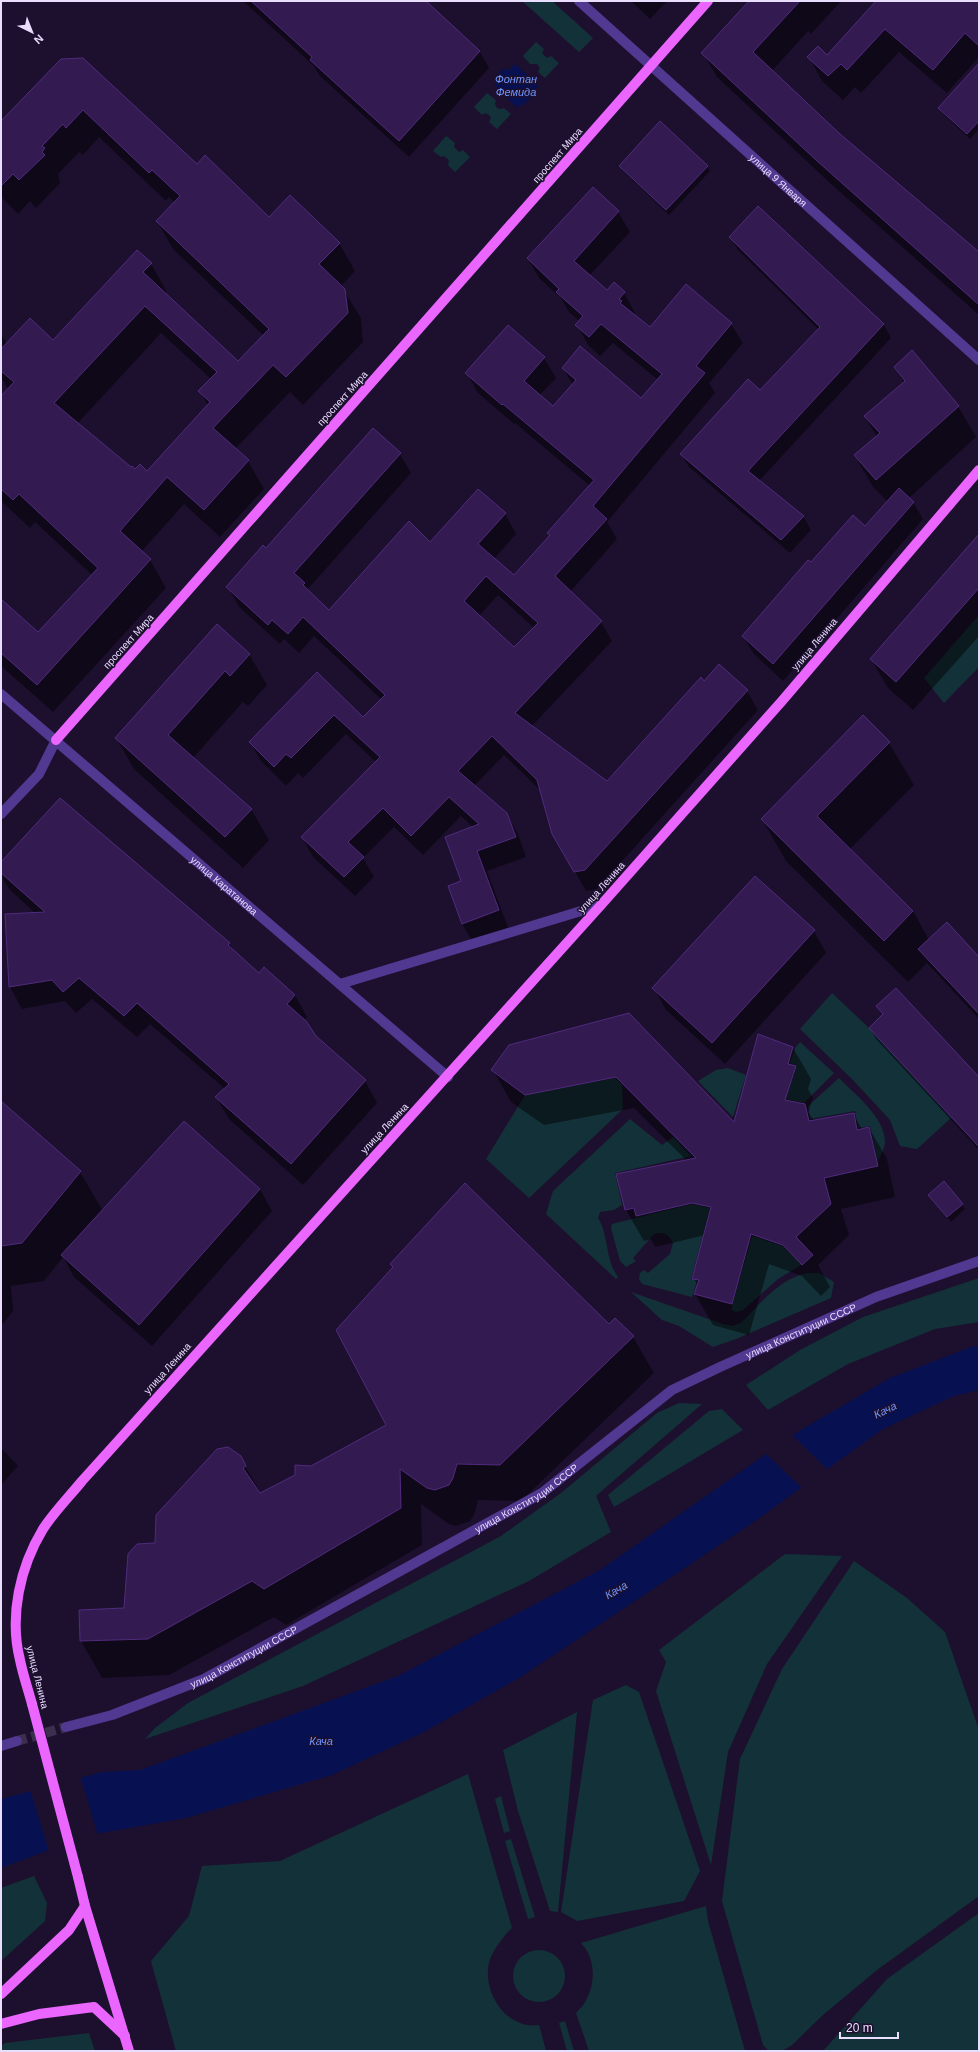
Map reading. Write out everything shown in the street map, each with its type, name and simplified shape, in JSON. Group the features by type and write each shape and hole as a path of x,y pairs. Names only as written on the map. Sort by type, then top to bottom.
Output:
{"main road":[{"name":"проспект Мира","path":"56,740 708,1"},
{"name":"улица Ленина","path":"129,2051 85,1906 19,1659 16,1626 21,1579 30,1554 44,1528 82,1481 327,1208 448,1077 782,701 979,470"},
{"path":"1,1994 69,1930 85,1906"},
{"path":"1,2024 39,2014 94,2007 124,2036"}],"street":[{"name":"улица 9 Января","path":"579,1 979,360"},
{"name":"улица Каратанова","path":"1,694 448,1077"},
{"name":"проспект Мира","path":"1,814 39,774 56,740"},
{"path":"340,984 601,905"},
{"name":"улица Конституции СССР","path":"66,1727 112,1715 204,1679 542,1493 672,1390 876,1297 979,1261"},
{"path":"1,1746 17,1741"}],"shaded area":[{"path":"522,1 552,1 593,38 579,52"},
{"path":"536,42 544,49 542,53 547,58 551,56 559,63 545,78 538,72 540,68 537,64 530,64 523,56"},
{"path":"487,93 496,100 495,104 497,108 504,108 511,114 497,129 489,122 491,118 489,115 485,113 482,115 474,107"},
{"path":"446,136 455,143 454,147 459,152 463,150 470,157 455,172 448,165 449,160 444,156 441,157 433,151"},
{"path":"979,615 979,667 944,703 924,678"},
{"path":"832,993 869,1028 951,1118 917,1149 900,1146 890,1120 853,1080 800,1029"},
{"path":"800,1042 834,1073 804,1103 786,1099 797,1066 790,1063 795,1048"},
{"path":"728,1068 746,1075 733,1117 698,1081 716,1070"},
{"path":"615,1078 622,1085 623,1109 529,1198 486,1159 525,1095"},
{"path":"839,1078 868,1106 880,1123 885,1144 878,1162 870,1126 858,1128 855,1111 810,1119 808,1106"},
{"path":"630,1119 662,1145 673,1137 691,1156 615,1173 622,1205 614,1210 600,1212 598,1218 604,1232 611,1263 618,1277 616,1279 546,1214 553,1191"},
{"path":"692,1204 710,1208 691,1279 697,1281 692,1297 642,1284 639,1279 640,1273 644,1270 648,1273 670,1254 673,1243 670,1237 663,1233 654,1234 633,1258 636,1261 626,1267 620,1261 611,1228 612,1224"},
{"path":"752,1236 783,1246 801,1265 778,1279 743,1310 736,1312 731,1310"},
{"path":"808,1273 819,1273 834,1282 831,1298 736,1339 713,1347 679,1326 662,1320 631,1292 732,1326 741,1323 763,1300 780,1286 789,1280"},
{"path":"979,1278 979,1322 935,1329 848,1364 768,1410 746,1385 800,1350 863,1317"},
{"path":"679,1403 702,1404 596,1496 611,1532 529,1581 303,1686 145,1739 155,1728 188,1703 501,1536 561,1493 657,1413"},
{"path":"722,1409 743,1430 614,1507 608,1495 709,1411"},
{"path":"785,1554 842,1556 767,1664 728,1752 711,1865 656,1691 666,1662 659,1650"},
{"path":"854,1561 907,1598 945,1632 979,1730 979,1896 877,1970 823,2015 792,2045 782,2051 769,2051 763,2045 722,1901 740,1759 782,1669"},
{"path":"626,1685 639,1692 700,1871 684,1901 577,1921 561,1912 593,1700"},
{"path":"577,1712 558,1912 550,1911 518,1811 503,1750"},
{"path":"468,1774 512,1928 502,1939 491,1956 488,1974 489,1986 499,2007 507,2015 517,2022 527,2025 539,2025 546,2051 176,2051 151,1961 189,1916 202,1866 280,1861"},
{"path":"501,1796 510,1831 504,1833 495,1799"},
{"path":"511,1839 535,1917 528,1919 505,1841"},
{"path":"34,1876 47,1903 45,1921 1,1961 1,1888"},
{"path":"706,1906 708,1921 745,2051 589,2051 576,2013 586,2000 590,1991 593,1977 593,1969 589,1955 581,1943"},
{"path":"979,1913 979,2051 823,2051 887,1979"},
{"path":"539,1950 553,1954 561,1962 565,1976 561,1990 553,1998 539,2002 525,1998 517,1990 513,1976 517,1962 525,1954"},
{"path":"565,2021 574,2051 567,2051 559,2023"},
{"path":"89,2033 95,2051 1,2051 1,2046 5,2043"}],"water":[{"name":"Фонтан Фемида","path":"515,64 539,86 534,90 537,91 522,106 521,104 517,108 494,85 502,77 498,74 504,68 507,71"},
{"name":"Кача","path":"974,1346 979,1346 979,1390 954,1396 883,1429 751,1524 519,1678 424,1732 332,1775 186,1818 90,1835 1,1868 1,1799 102,1772 140,1770 398,1676 600,1570 799,1431 890,1378"}],"pier":[{"path":"791,1434 829,1471 803,1489 765,1453"},
{"path":"80,1775 98,1836 49,1852 30,1789"}],"building":[{"path":"251,1 426,1 480,51 399,141 310,60 312,57"},
{"path":"749,1 800,1 753,52 840,134 979,252 979,305 816,160 701,53"},
{"path":"876,1 979,1 979,46 965,33 933,70 885,29 847,70 841,64 828,76 807,57 818,46 827,55"},
{"path":"83,58 197,164 205,155 269,217 290,195 340,243 319,264 345,289 348,313 286,377 273,365 213,428 249,460 204,510 167,477 120,531 151,559 37,685 1,653 1,599 38,632 98,568 19,494 13,500 1,489 1,396 14,382 1,371 1,349 30,318 53,340 137,250 152,263 143,272 238,361 269,329 156,221 180,196 152,170 149,173 83,110 66,128 63,124 42,146 45,148 42,152 45,155 19,180 13,174 1,186 1,121 61,59","holes":["145,306 217,372 198,391 210,402 147,471 140,464 135,469 132,466 131,467 54,403"]},
{"path":"979,63 979,121 967,134 938,108"},
{"path":"660,121 708,166 666,210 619,166"},
{"path":"593,187 619,211 574,261 607,290 614,282 625,292 619,299 622,301 620,303 650,327 686,284 732,323 696,366 705,373 593,506 607,519 555,576 602,621 515,713 607,781 701,677 704,681 719,664 748,690 585,870 574,872 552,834 537,780 492,736 458,771 507,813 516,837 477,851 499,910 462,924 448,886 461,881 445,837 479,824 449,797 411,836 383,808 348,842 364,857 344,877 301,837 380,757 334,715 291,758 286,754 274,767 249,742 317,672 363,717 385,695 303,617 288,634 272,620 268,625 226,587 263,545 266,548 373,428 401,453 294,573 305,583 303,585 329,610 409,521 430,542 478,489 506,513 478,544 514,575 550,535 547,533 594,480 465,373 508,325 545,357 524,381 553,406 576,380 562,368 580,346 641,398 662,374 601,324 589,337 575,325 583,316 556,292 559,289 527,258","holes":["486,576 538,623 514,647 464,601"]},
{"path":"758,206 884,324 748,471 804,516 781,540 680,454 748,379 760,390 820,327 729,237"},
{"path":"912,350 959,406 876,480 854,455 880,433 864,416 905,381 894,367"},
{"path":"899,488 914,502 773,664 742,636 808,560 811,562 853,515 865,526"},
{"path":"979,534 979,588 896,682 870,659"},
{"path":"217,624 250,654 230,676 225,671 168,735 252,809 225,837 115,738"},
{"path":"863,715 890,742 817,816 913,911 884,941 761,819"},
{"path":"60,798 230,943 228,945 259,973 264,967 295,995 287,1004 306,1021 316,1036 366,1080 291,1164 215,1097 229,1084 137,1003 124,1016 79,978 63,992 52,980 9,987 5,914 45,912 1,873 1,862"},
{"path":"755,876 815,930 712,1043 652,988"},
{"path":"947,922 979,957 979,1014 918,949"},
{"path":"896,988 979,1077 979,1147 869,1028 883,1014 876,1006"},
{"path":"629,1013 734,1122 758,1034 793,1047 788,1064 796,1066 785,1100 805,1104 809,1121 854,1113 857,1130 869,1127 878,1166 824,1178 831,1204 796,1237 813,1255 802,1265 783,1245 751,1234 732,1304 694,1294 699,1280 692,1279 711,1207 692,1203 636,1216 634,1208 625,1210 616,1174 696,1158 616,1077 525,1095 491,1070 509,1045"},
{"path":"1,1101 81,1171 22,1243 1,1246"},
{"path":"184,1121 260,1189 139,1325 61,1255"},
{"path":"944,1181 963,1204 947,1217 928,1195"},
{"path":"465,1183 609,1324 615,1318 634,1336 500,1465 457,1464 453,1478 449,1485 435,1490 427,1488 400,1469 401,1508 264,1589 252,1581 148,1639 80,1641 79,1610 124,1608 128,1554 137,1544 155,1543 156,1515 217,1449 228,1447 241,1456 246,1466 243,1468 260,1493 295,1475 295,1465 311,1466 386,1425 336,1330 393,1267 390,1264"}],"tunnel":[{"path":"17,1741 66,1727"}]}
